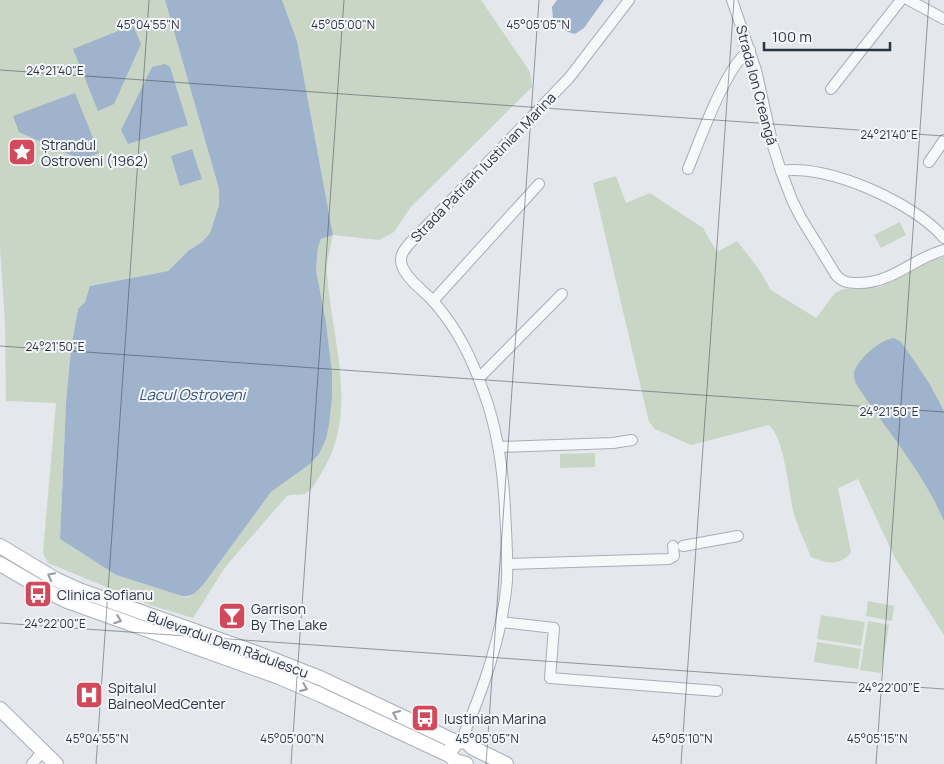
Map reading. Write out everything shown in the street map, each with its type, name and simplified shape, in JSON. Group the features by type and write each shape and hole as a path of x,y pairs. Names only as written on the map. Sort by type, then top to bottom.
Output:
{"main road":[{"name":"Bulevardul Dem Rădulescu","path":"0,546 48,575 79,590 242,647 320,678 463,754"},
{"name":"Bulevardul Dem Rădulescu","path":"0,564 67,601 271,674 463,754 506,764"},
{"path":"0,709 56,764"}],"street":[{"name":"Strada Patriarh Iustinian Marina","path":"463,754 469,722 492,659 501,622 507,564 503,478 492,418 479,378 462,340 434,301 405,272 401,260 404,249 569,78 629,0"},
{"name":"Strada Ion Creangă","path":"732,0 760,84 780,171 801,218 840,280 861,283 884,279 944,250"},
{"path":"831,89 901,0"},
{"path":"909,0 944,18"},
{"path":"688,169 726,80 743,55 750,50"},
{"path":"929,162 944,140"},
{"path":"780,171 802,170 873,190 903,206 936,228 944,238"},
{"path":"434,301 539,184"},
{"path":"479,378 562,294"},
{"path":"499,448 613,443 632,440"},
{"path":"507,564 669,559 674,556 678,546 738,536"},
{"path":"501,622 554,628 550,678 717,691"},
{"path":"32,764 43,751"}],"green space":[{"path":"0,0 165,0 219,189 219,205 210,233 168,271 91,286 85,302 78,309 71,348 66,403 60,539 116,575 189,597 203,585 271,492 310,464 319,454 325,439 332,373 326,322 316,270 318,247 321,239 333,235 327,273 340,374 341,399 339,424 333,449 313,487 307,493 287,496 226,566 193,618 150,605 48,563 43,553 56,403 6,401 5,325 0,246"},
{"path":"282,0 481,0 530,72 532,87 410,208 394,232 379,240 333,235 297,41"},
{"path":"616,176 626,203 650,193 703,228 717,252 737,241 758,268 771,290 816,318 835,293 843,289 880,287 935,259 944,257 944,635 895,558 858,479 838,488 851,552 847,557 838,562 822,561 811,557 799,528 793,510 779,442 769,425 691,445 655,429 649,422 593,183"},
{"path":"900,222 906,235 881,248 874,235"},
{"path":"595,453 595,467 560,468 560,454"},
{"path":"868,601 894,606 892,621 866,616"},
{"path":"821,615 865,622 861,646 817,639"},
{"path":"868,621 889,625 881,673 860,670"},
{"path":"817,642 861,649 858,669 814,662"}],"water":[{"name":"Lacul Ostroveni","path":"165,0 282,0 297,41 333,235 321,239 318,247 316,270 326,322 332,373 332,398 326,439 319,454 310,464 271,492 203,585 194,594 189,596 182,596 116,575 60,539 66,403 71,348 78,309 85,302 90,286 168,271 210,233 219,205 219,189"},
{"path":"557,0 604,0 584,28 575,34 568,32 553,19 552,7"},
{"path":"133,25 141,44 114,104 98,111 73,49"},
{"path":"165,64 170,67 188,125 128,144 121,130 152,67"},
{"path":"75,93 99,153 82,160 19,132 13,116"},
{"path":"192,149 202,179 180,186 171,156"},
{"path":"894,338 901,342 913,359 944,411 944,521 926,485 855,381 855,369 863,357 882,342"}],"place":[{"name":"Ștrandul Ostroveni (1962)","path":"22,152"},
{"name":"Clinica Sofianu","path":"38,594"},
{"name":"Garrison By The Lake","path":"232,616"},
{"name":"Spitalul BalneoMedCenter","path":"89,695"},
{"name":"Iustinian Marina","path":"425,718"}]}
